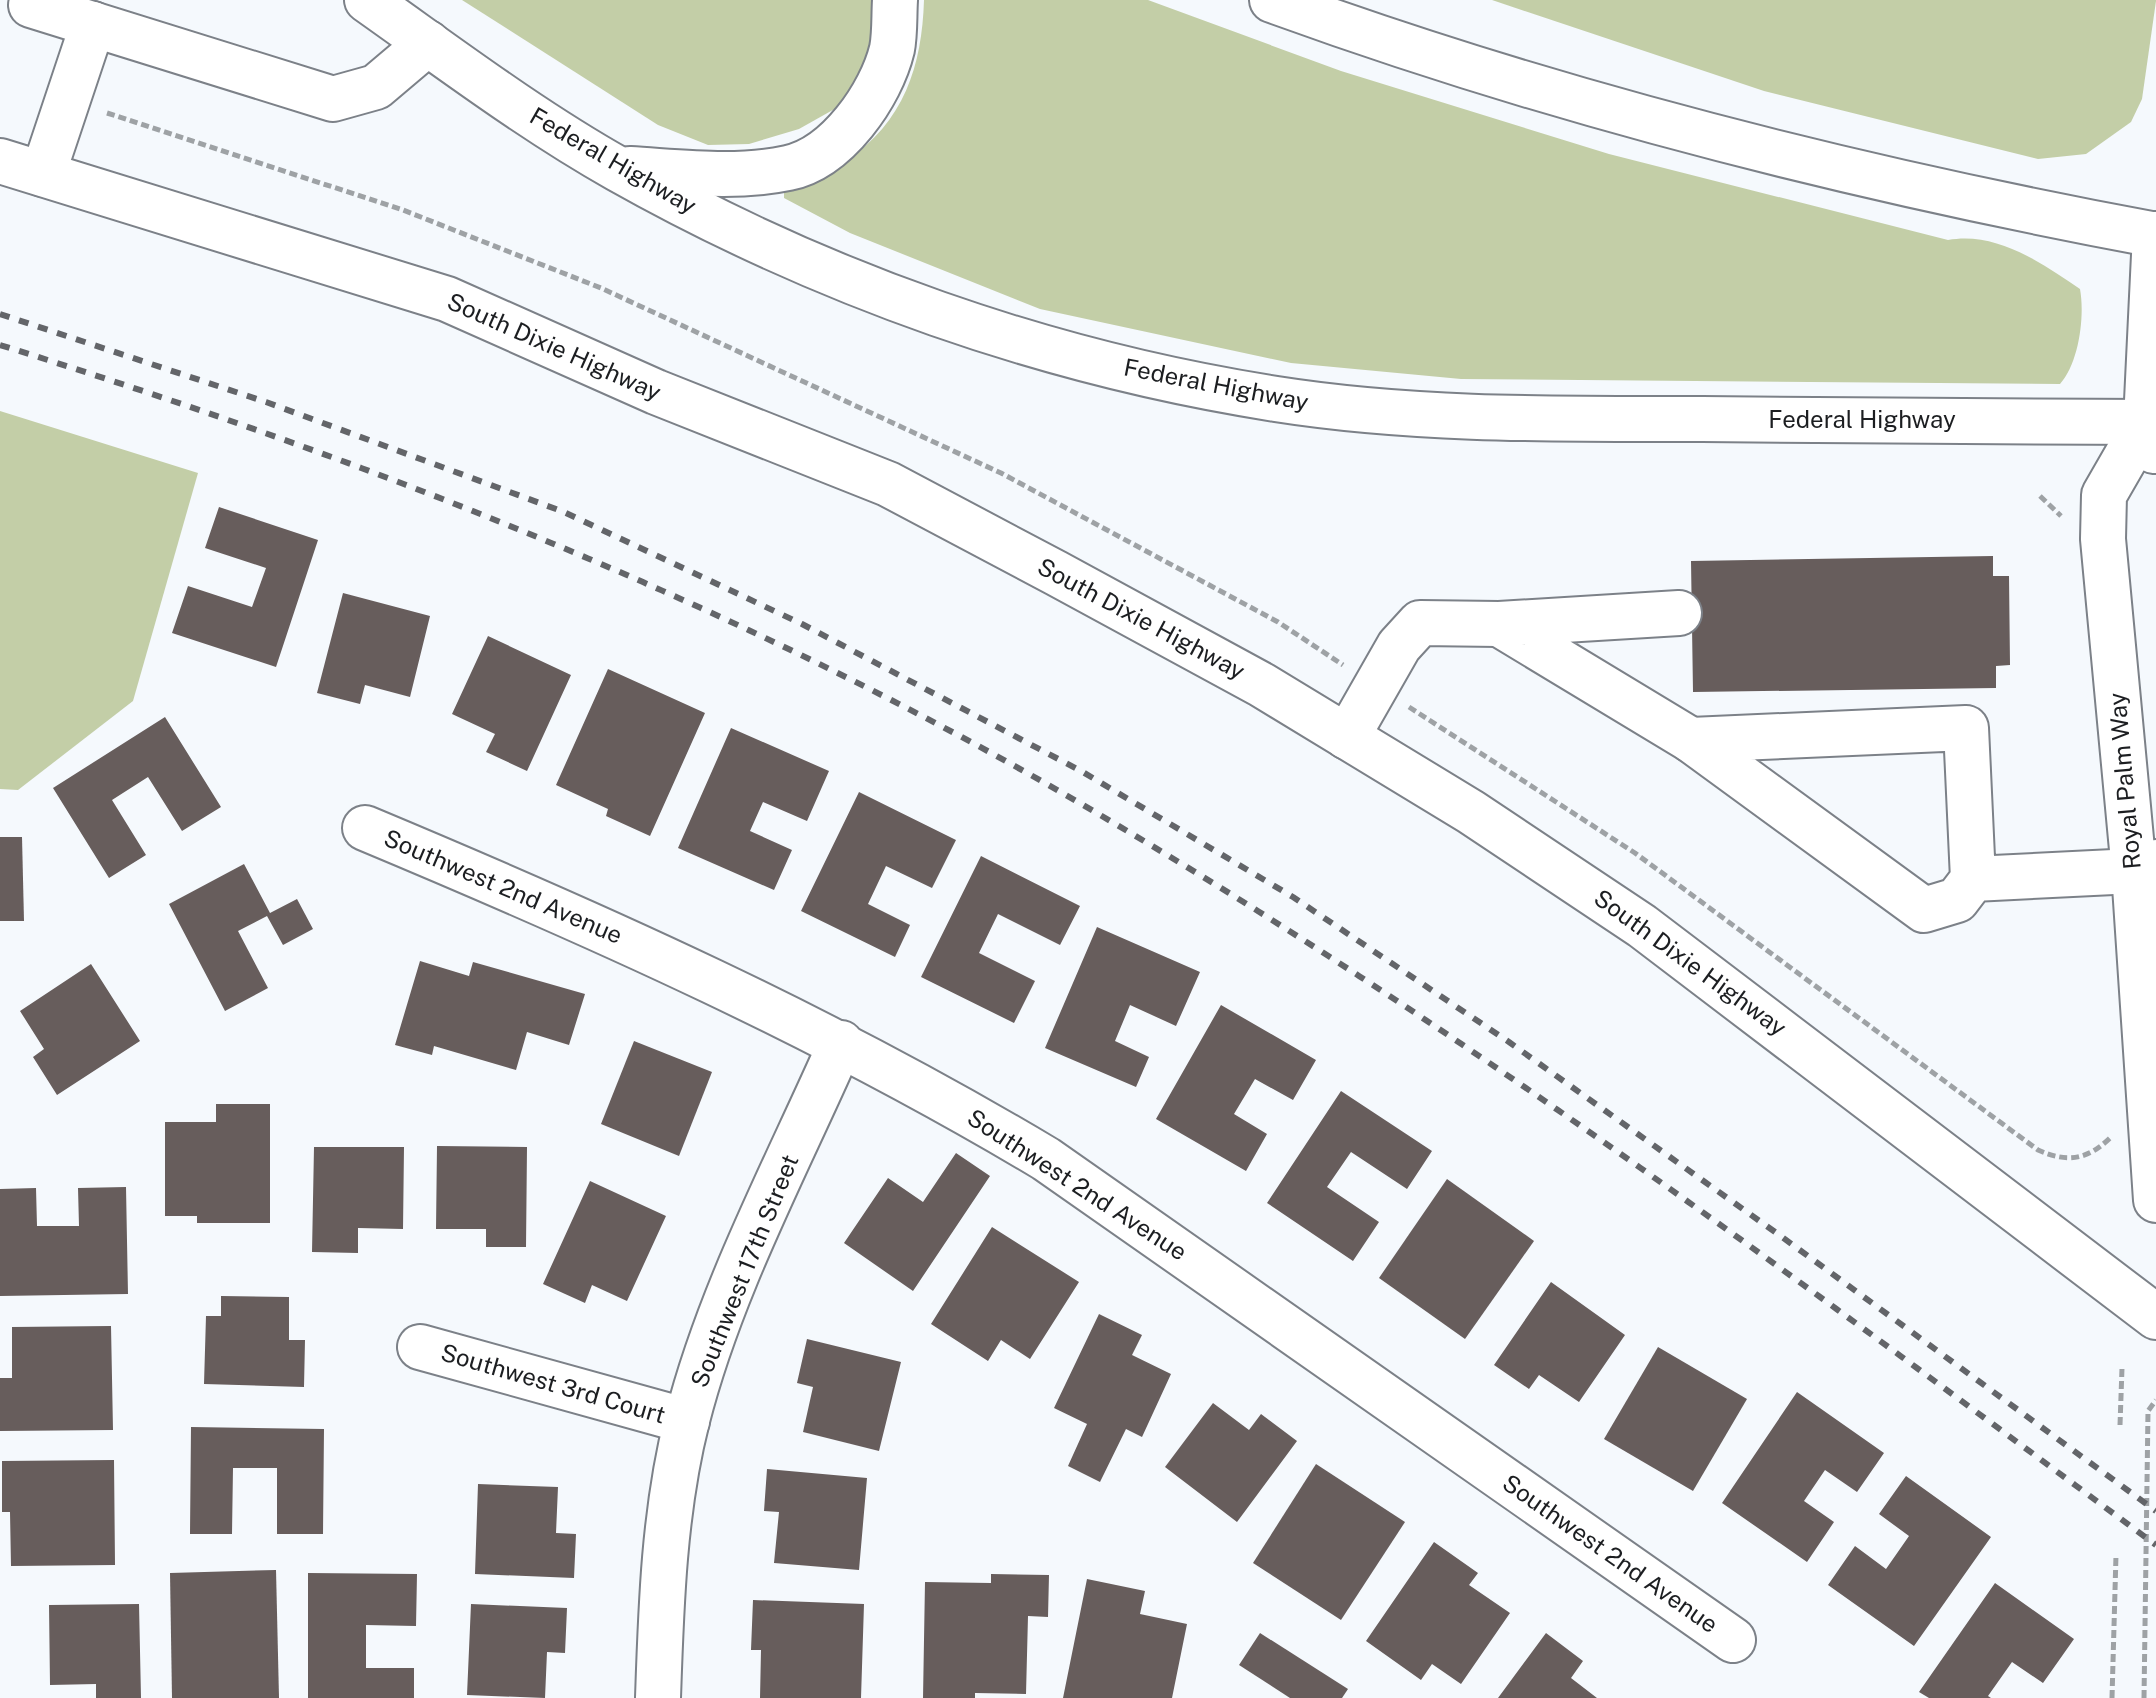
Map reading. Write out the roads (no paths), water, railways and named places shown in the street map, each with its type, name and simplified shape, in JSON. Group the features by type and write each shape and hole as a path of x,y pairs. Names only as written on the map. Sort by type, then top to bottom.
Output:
{"main road":[{"name":"Federal Highway","path":"367,0 616,168 815,268 915,307 1043,347 1146,374 1278,400 1514,419 2153,433"},
{"path":"616,168 730,175 792,168 839,142 871,98 892,49 895,0"},
{"path":"1272,0 1360,32 1546,90 1757,151 2156,226"},
{"path":"31,5 333,99 376,87 428,43"},
{"path":"43,174 93,24"},
{"name":"South Dixie Highway","path":"0,161 447,299 656,392 888,484 1248,677 1471,812 1642,926 2156,1317"},
{"name":"Royal Palm Way","path":"2156,226 2153,433 2104,495 2103,539 2149,874 2156,1200"},
{"path":"1347,737 1399,646 1420,623 1499,624 1679,613"},
{"path":"1499,624 1691,740 1924,910 1957,900 1973,879 1966,728 1691,740"},
{"name":"Southwest 2nd Avenue","path":"365,828 589,922 841,1043 1046,1159 1733,1640"},
{"path":"1973,879 2149,874"},
{"name":"Southwest 17th Street","path":"658,1698 661,1599 687,1421 710,1347 742,1266 841,1043"},
{"name":"Southwest 3rd Court","path":"420,1347 687,1421"}],"railway":[{"path":"0,314 266,402 564,512 802,624 1081,771 1293,897 1509,1042 2156,1511"},
{"path":"0,345 278,438 552,543 686,601 819,664 950,731 1078,802 1357,974 1493,1065 1893,1350 2156,1545"}]}
